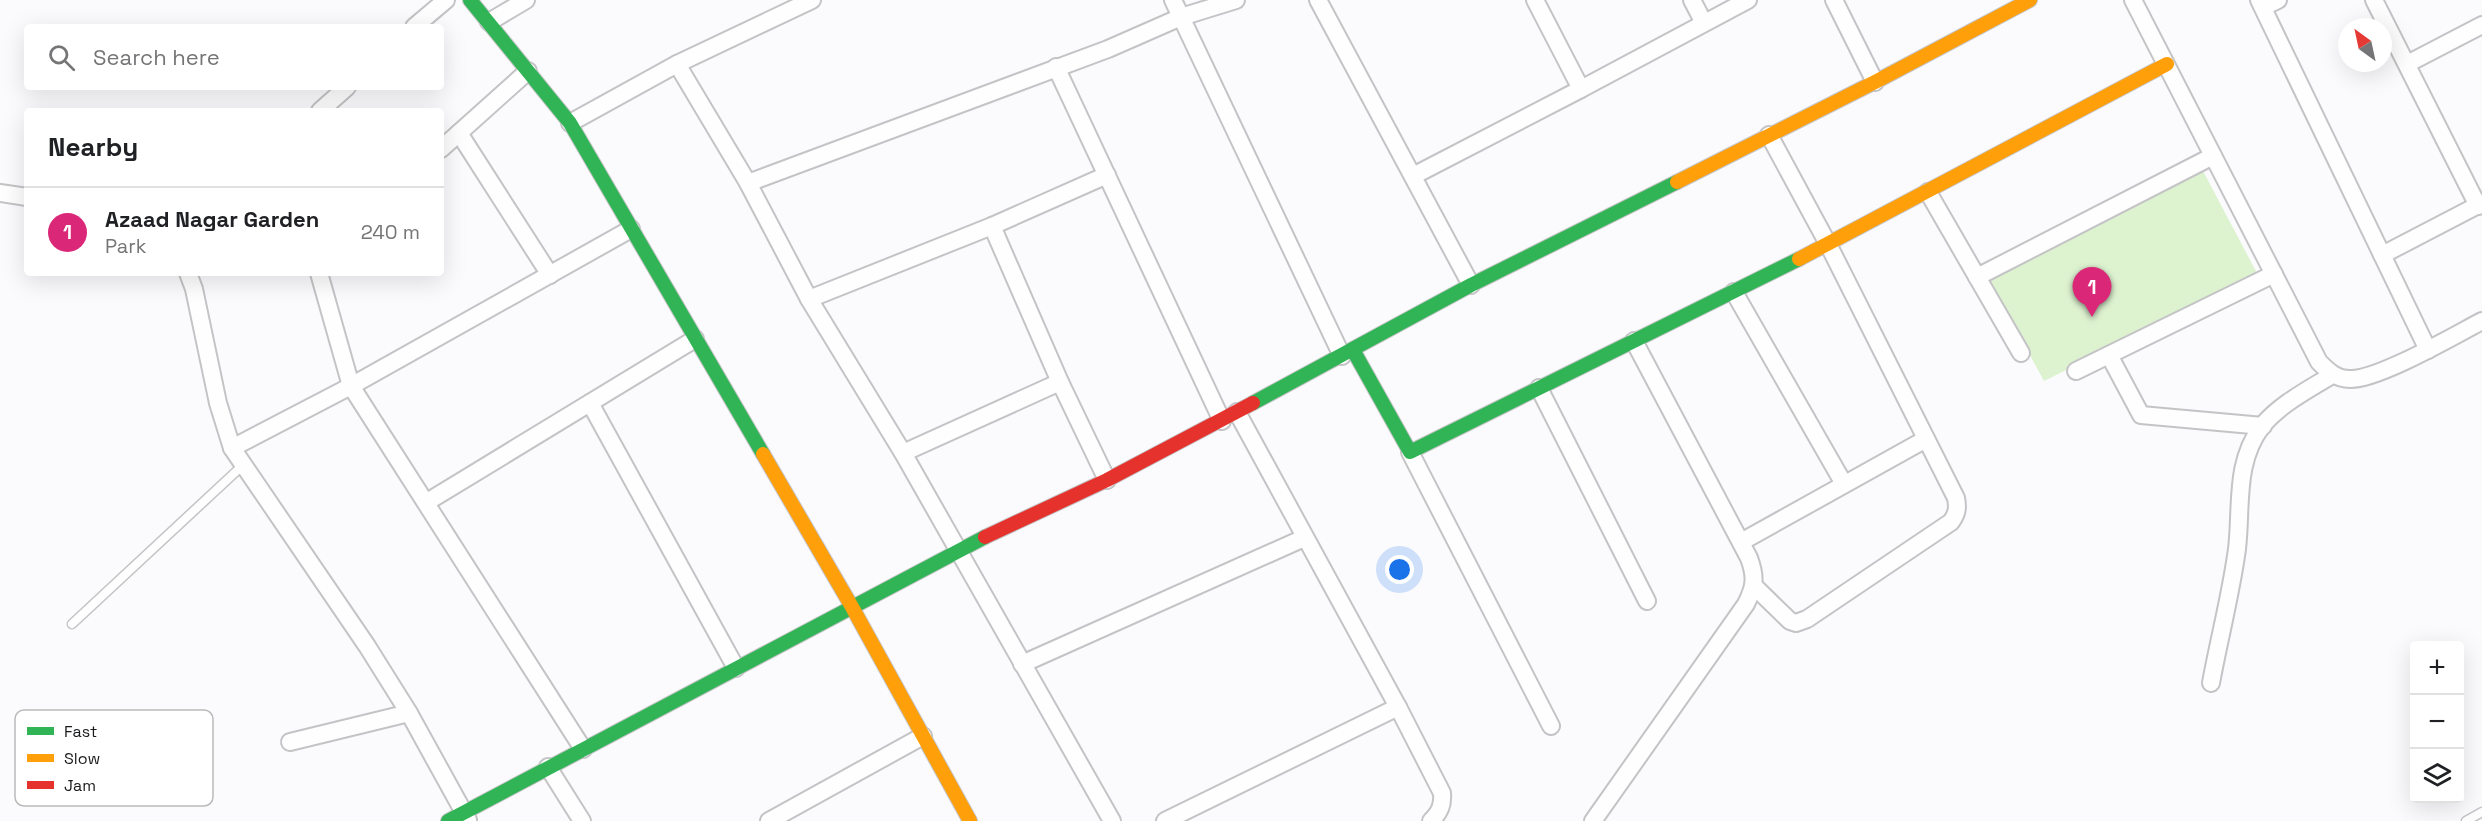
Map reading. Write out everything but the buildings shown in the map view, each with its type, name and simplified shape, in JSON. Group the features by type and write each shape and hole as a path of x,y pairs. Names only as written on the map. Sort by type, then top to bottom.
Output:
{"street":[{"path":"418,24 446,0"},
{"path":"470,0 570,123 852,607 969,821"},
{"path":"489,22 526,0"},
{"path":"570,123 677,64 812,0"},
{"path":"1173,0 1348,353 1410,452 1551,726"},
{"path":"748,183 1108,48 1181,17 1236,0"},
{"path":"1318,0 1471,285"},
{"path":"1535,0 1581,89"},
{"path":"1692,0 1704,23"},
{"path":"1413,176 1748,0"},
{"path":"1834,0 1875,82"},
{"path":"448,821 466,817 548,767 958,550 1107,480 1348,353 1471,285 1875,82 2030,0"},
{"path":"2133,0 2319,362 2332,375 2350,379 2369,375 2428,350 2482,321"},
{"path":"2374,0 2480,204 2382,255"},
{"path":"2267,2 2382,255 2428,350"},
{"path":"2407,64 2482,25"},
{"path":"677,64 748,183 809,299 903,453 1112,821"},
{"path":"1410,452 1828,244 2167,64"},
{"path":"1056,67 1107,175 1229,416 1304,538 1398,707 1442,793 1443,803 1439,813 1431,821"},
{"path":"444,146 528,71"},
{"path":"323,108 344,90"},
{"path":"459,133 550,275"},
{"path":"1755,587 1783,616 1796,623 1807,619 1951,522 1956,516 1956,498 1828,244 1769,135"},
{"path":"1977,277 2213,156"},
{"path":"809,299 992,226 1107,175"},
{"path":"1928,192 2021,353"},
{"path":"0,193 24,197"},
{"path":"992,226 1060,382 1107,480"},
{"path":"232,448 351,386 631,229"},
{"path":"2076,371 2274,274"},
{"path":"189,276 194,289 218,403 232,448 242,466 327,586 409,713 466,817"},
{"path":"320,276 351,386 583,749"},
{"path":"1734,292 1844,484"},
{"path":"427,502 695,339"},
{"path":"1593,821 1746,604 1755,587 1755,574 1741,542 1634,341"},
{"path":"2109,355 2141,416 2263,426"},
{"path":"2211,684 2237,548 2239,493 2242,470 2249,447 2263,426 2281,408 2332,375"},
{"path":"903,453 1060,382"},
{"path":"1539,388 1647,601"},
{"path":"590,404 736,668"},
{"path":"1741,542 1926,439"},
{"path":"1022,664 1304,538"},
{"path":"1165,821 1398,707"},
{"path":"290,742 409,713"},
{"path":"769,821 923,736"},
{"path":"548,767 582,821"}],"lane":[{"path":"72,624 242,466"},
{"path":"2466,821 2482,812"}],"green space":[{"path":"2203,171 2258,275 2044,381 1987,276"}],"traffic: fast":[{"path":"470,0 570,123 763,454"},
{"path":"1253,403 1471,285 1677,182"},
{"path":"1353,350 1410,452 1799,259"},
{"path":"448,821 985,537"}],"traffic: slow":[{"path":"1677,182 1875,82 2030,0"},
{"path":"1799,259 2167,64"},
{"path":"763,454 852,607 970,821"}],"traffic: jam":[{"path":"985,537 1107,480 1253,403"}],"place":[{"name":"Azaad Nagar Garden","path":"2092,317"}]}
